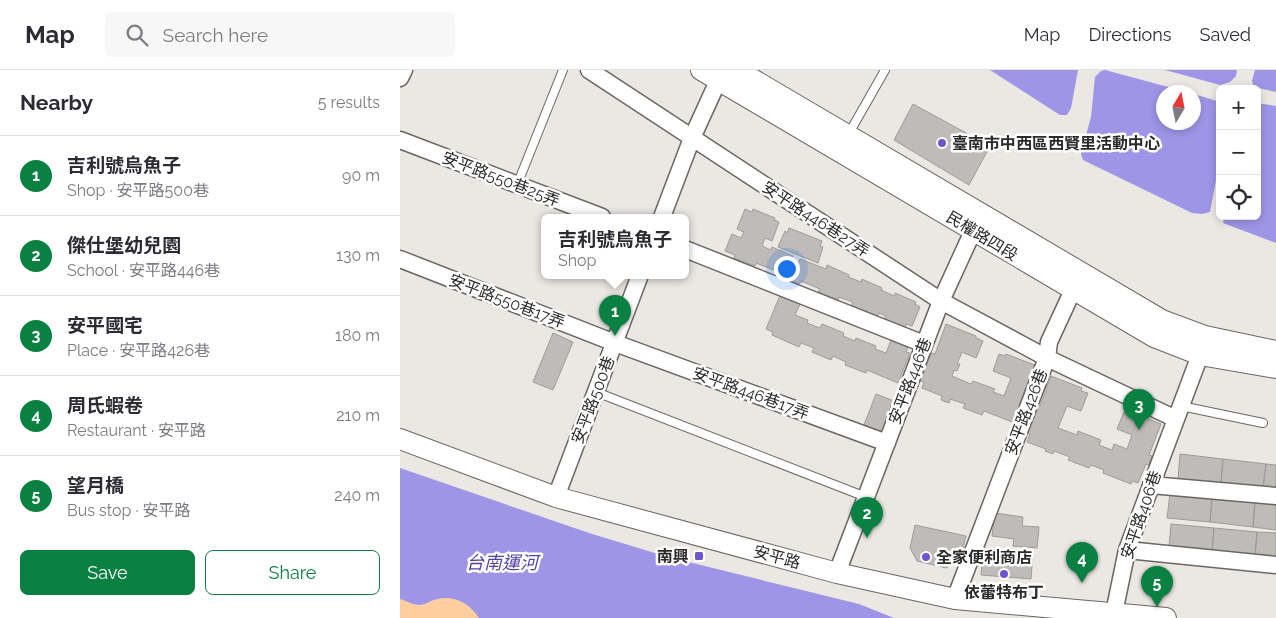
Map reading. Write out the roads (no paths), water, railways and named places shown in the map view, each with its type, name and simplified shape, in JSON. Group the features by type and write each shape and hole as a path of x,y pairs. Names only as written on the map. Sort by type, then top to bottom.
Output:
{"street":[{"path":"400,78 404,70"},
{"name":"安平路446巷27弄","path":"589,70 941,301"},
{"name":"民權路四段","path":"701,70 720,75 973,231 1154,337 1200,355 1276,368"},
{"name":"民權路四段","path":"737,70 1162,320 1205,336 1276,351"},
{"path":"663,214 692,138 720,75"},
{"name":"安平路550巷25弄","path":"400,140 594,214"},
{"name":"安平路446巷","path":"837,573 941,301 973,231"},
{"path":"689,251 924,344"},
{"name":"安平路550巷17弄","path":"400,259 614,343"},
{"name":"安平路500巷","path":"556,497 638,279"},
{"path":"941,301 1047,358 1049,342 1072,290"},
{"name":"安平路446巷17弄","path":"614,343 887,443"},
{"name":"安平路406巷","path":"1114,613 1126,550 1200,355"},
{"name":"安平路426巷","path":"955,599 1047,358 1179,412"},
{"name":"安平路","path":"400,439 556,497 837,573 955,599 1166,618"},
{"path":"1151,485 1276,496"},
{"path":"1126,550 1276,565"}],"lane":[{"path":"517,185 563,70"},
{"path":"848,135 885,70"},
{"path":"596,392 866,497"},
{"path":"1179,412 1263,423"}],"water":[{"path":"990,70 1078,70 1071,108 1067,115 1060,115"},
{"path":"1105,70 1161,85 1156,85 1156,130 1201,130 1201,96 1216,101 1216,180 1210,212 1202,214 1192,213 1083,160 1081,154 1091,117 1095,77"},
{"path":"1165,70 1237,70 1236,76 1230,82 1220,85"},
{"path":"1255,70 1276,70 1276,92 1261,89 1261,85 1253,85 1252,81"},
{"path":"1261,104 1276,106 1276,243 1223,223 1224,220 1261,220"},
{"name":"台南運河","path":"400,468 589,533 668,557 859,604 894,618 479,618 467,605 450,598 435,600 422,605 412,604 400,599"}],"place":[{"name":"臺南市中西區西賢里活動中心","path":"942,143"},
{"name":"吉利號烏魚子","path":"615,336"},
{"name":"安平國宅","path":"1139,430"},
{"name":"傑仕堡幼兒園","path":"867,538"},
{"name":"南興","path":"699,556"},
{"name":"全家便利商店","path":"926,557"},
{"name":"依蕾特布丁","path":"1004,574"},
{"name":"周氏蝦卷","path":"1082,583"},
{"name":"望月橋","path":"1157,607"}]}
